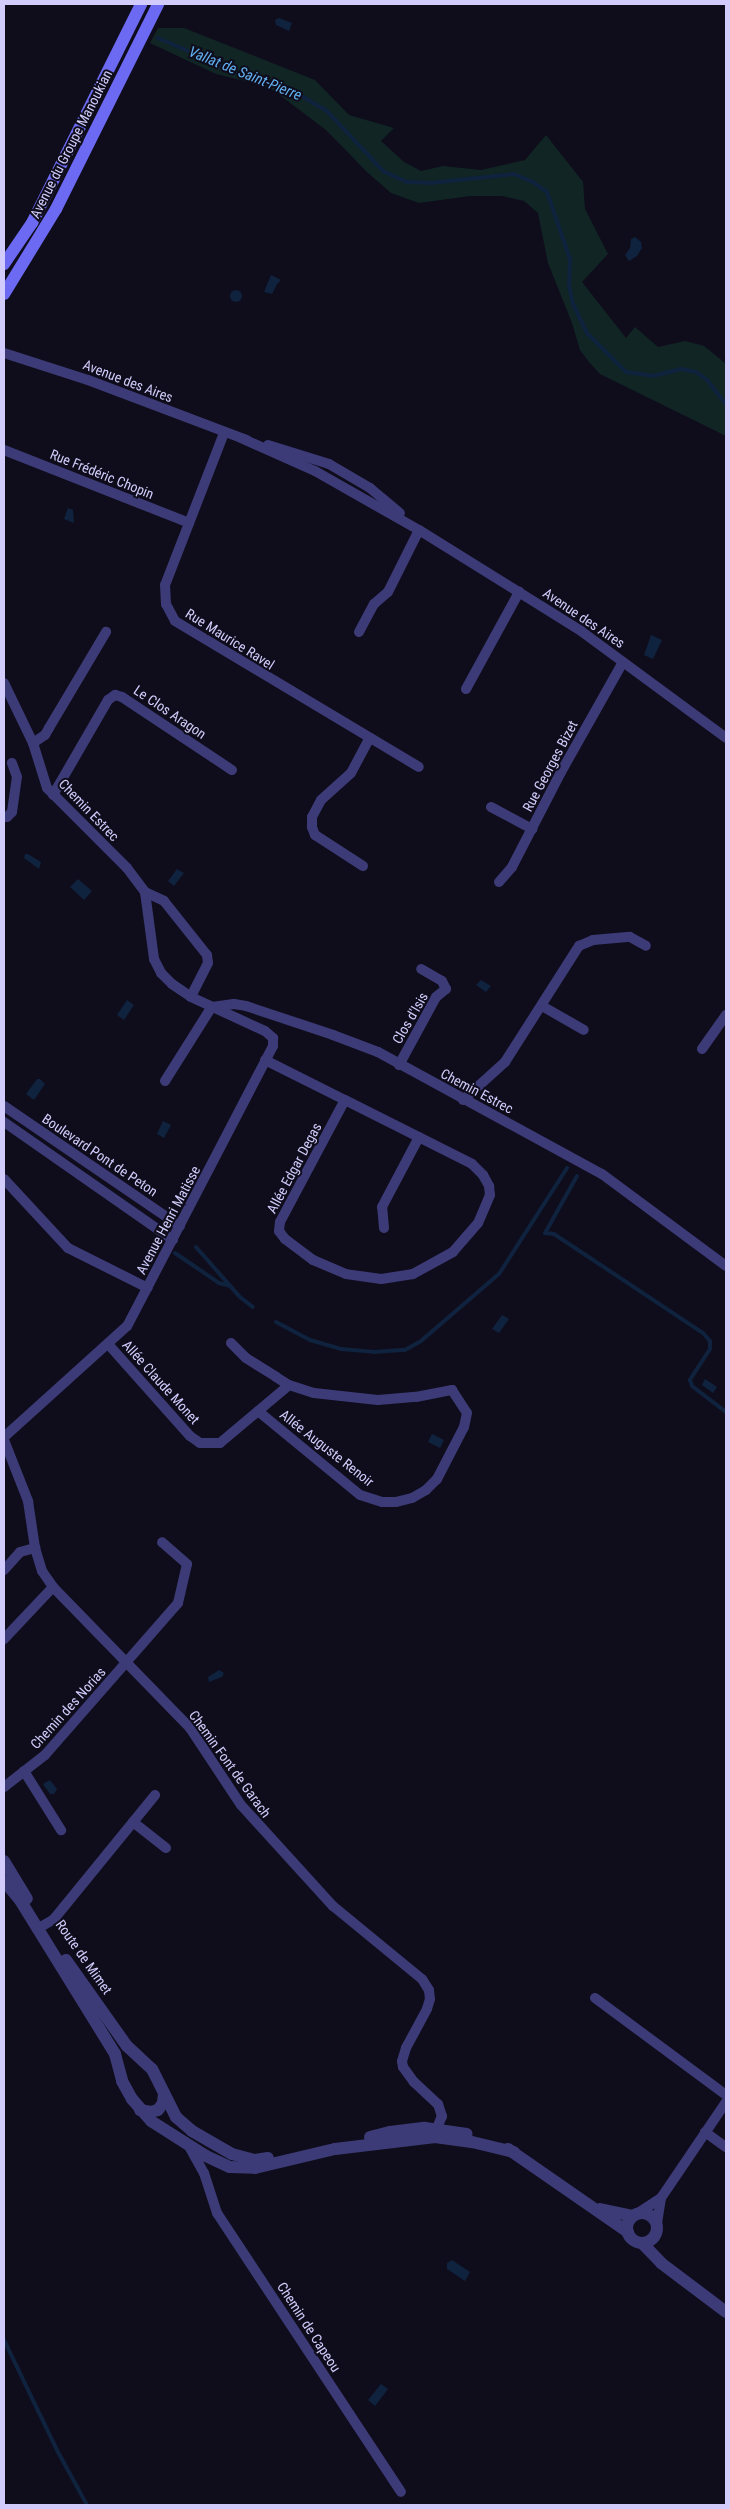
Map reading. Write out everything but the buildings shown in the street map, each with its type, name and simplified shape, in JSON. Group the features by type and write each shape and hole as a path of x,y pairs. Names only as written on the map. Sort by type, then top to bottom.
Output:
{"main road":[{"name":"Avenue du Groupe Manoukian","path":"4,264 32,223 141,4"},
{"name":"Avenue du Groupe Manoukian","path":"4,294 56,209 158,4"}],"street":[{"name":"Avenue des Aires","path":"4,353 88,380 241,438 315,471 420,530 581,631 726,738"},
{"name":"Rue Maurice Ravel","path":"224,433 165,585 166,604 175,621 419,767"},
{"name":"Rue Frédéric Chopin","path":"4,450 190,524"},
{"path":"359,632 374,604 388,592 420,530"},
{"path":"466,689 519,592"},
{"path":"33,743 45,734 49,728 106,632"},
{"name":"Rue Georges Bizet","path":"498,882 512,867 561,772 623,662"},
{"name":"Chemin Estrec","path":"4,683 33,743 47,788 127,868 145,892 164,902 207,955 208,963 191,996"},
{"name":"Le Clos Aragon","path":"53,795 108,700 116,695 122,697 232,770"},
{"path":"363,866 315,835 312,818 321,800 351,773 370,738"},
{"path":"4,817 7,817 12,812 17,777 12,763"},
{"path":"491,808 532,829"},
{"name":"Chemin Estrec","path":"145,892 154,959 161,973 172,984 212,1008 234,1004 246,1006 378,1052 602,1174 726,1266"},
{"path":"463,1100 505,1062 579,946 592,940 630,937 646,946"},
{"name":"Clos d'Isis","path":"399,1065 436,997 446,989 442,981 421,969"},
{"path":"542,1006 584,1030"},
{"path":"165,1081 212,1008"},
{"name":"Avenue Henri Matisse","path":"4,1439 127,1326 273,1046 273,1038 265,1031 212,1008"},
{"path":"702,1049 726,1015"},
{"name":"Allée Edgar Degas","path":"265,1060 345,1100 419,1137 472,1164 483,1175 489,1186 490,1195 486,1206 467,1238 453,1252 413,1274 381,1279 363,1278 346,1274 313,1260 285,1239 280,1231 280,1222 345,1100"},
{"name":"Boulevard Pont de Peton","path":"4,1106 180,1226"},
{"name":"Boulevard Pont de Peton","path":"4,1122 173,1240"},
{"path":"384,1228 382,1207 419,1137"},
{"path":"4,1179 68,1248 148,1288"},
{"path":"231,1343 246,1358 289,1385"},
{"name":"Allée Claude Monet","path":"108,1344 190,1436 200,1443 220,1443 289,1385"},
{"name":"Allée Auguste Renoir","path":"258,1412 360,1495 382,1502 396,1502 412,1498 426,1490 437,1479 445,1466 467,1420 467,1413 452,1390 416,1397 378,1400 314,1393 289,1385"},
{"name":"Chemin Font de Garach","path":"4,1439 28,1501 35,1548 42,1571 53,1587 190,1728 247,1812 333,1906 422,1979 429,1990 430,1999 403,2054 403,2067 414,2082 438,2104 442,2116 437,2128"},
{"name":"Chemin des Norias","path":"4,1787 45,1755 180,1598 181,1585 186,1573 187,1564 162,1542"},
{"path":"4,1570 20,1552 35,1548"},
{"path":"4,1639 53,1587"},
{"path":"24,1771 61,1830"},
{"path":"40,1927 54,1919 155,1795"},
{"path":"133,1822 166,1848"},
{"name":"Route de Mimet","path":"4,1861 40,1927 115,2054 121,2075 132,2099 151,2121 190,2148 230,2167 247,2168 335,2149 435,2137 472,2142 514,2152"},
{"name":"Route de Mimet","path":"4,1882 20,1900 128,2046 157,2078 176,2117 202,2138 232,2154 255,2160 311,2154"},
{"path":"595,1998 726,2095"},
{"path":"121,2075 124,2067 130,2063 146,2064"},
{"path":"140,2110 151,2112 158,2110 163,2103 164,2094"},
{"path":"726,2102 661,2198 636,2214 628,2223 628,2232 633,2239 642,2242 671,2270 726,2312"},
{"name":"Route de Mimet","path":"335,2149 390,2132 437,2128 485,2138 514,2152 628,2232"},
{"path":"705,2132 726,2147"},
{"name":"Chemin de Capeou","path":"202,2138 206,2156 204,2173"},
{"name":"Chemin de Capeou","path":"190,2148 204,2173 217,2213 401,2492"},
{"path":"642,2242 650,2240 657,2228 661,2198"},
{"name":"Route de Mimet","path":"593,2207 636,2214"},
{"path":"636,2214 651,2215 671,2270"}],"green space":[{"path":"158,28 184,28 315,80 349,115 394,128 381,141 404,162 421,171 443,166 481,170 525,160 546,135 583,182 585,209 608,254 582,282 626,338 635,327 658,347 685,341 704,346 725,363 726,436 600,374 589,362 580,350 572,323 548,263 538,213 524,201 502,196 470,196 419,203 391,193 367,172 326,130 269,87 216,74 150,43"}],"water":[{"path":"279,18 292,23 289,31 276,25 275,20"},
{"path":"635,237 641,242 642,248 637,256 629,261 625,255 630,248 631,239"},
{"path":"271,275 281,280 272,294 264,292"},
{"path":"234,290 238,290 242,296 238,302 234,302 230,298 230,294"},
{"path":"68,508 73,510 74,523 64,519"},
{"path":"651,635 662,640 653,659 644,655"},
{"path":"25,854 41,862 39,869 24,858"},
{"path":"177,869 184,873 174,886 168,881"},
{"path":"78,879 92,891 84,900 70,887"},
{"path":"481,980 491,986 486,992 476,985"},
{"path":"127,1000 134,1005 124,1020 117,1015"},
{"path":"37,1079 40,1079 45,1084 34,1100 26,1094"},
{"path":"163,1121 171,1125 164,1138 157,1134"},
{"path":"502,1315 509,1319 499,1333 492,1329"},
{"path":"705,1379 717,1387 713,1393 702,1385"},
{"path":"432,1434 444,1440 440,1448 428,1442"},
{"path":"219,1670 224,1673 222,1677 209,1682 208,1677"},
{"path":"50,1780 57,1789 54,1794 50,1794 43,1784"},
{"path":"452,2260 470,2272 465,2281 447,2269 447,2263"},
{"path":"381,2384 388,2389 375,2406 368,2400"}],"waterway":[{"name":"Vallat de Saint-Pierre","path":"158,38 241,74 290,89 327,111 383,171 407,182 430,183 514,174 533,182 547,192 570,259 569,286 573,304 587,333 626,372 653,376 681,369 696,372 707,380 726,404"},
{"path":"276,1322 310,1340 341,1349 374,1352 405,1350 421,1341 499,1274 567,1168"},
{"path":"577,1176 545,1233 554,1234 703,1333 710,1341 710,1349 690,1380 692,1386 726,1412"},
{"path":"196,1247 240,1297 253,1307"},
{"path":"175,1253 219,1283 230,1286"},
{"path":"4,2340 58,2452 87,2505"}]}
